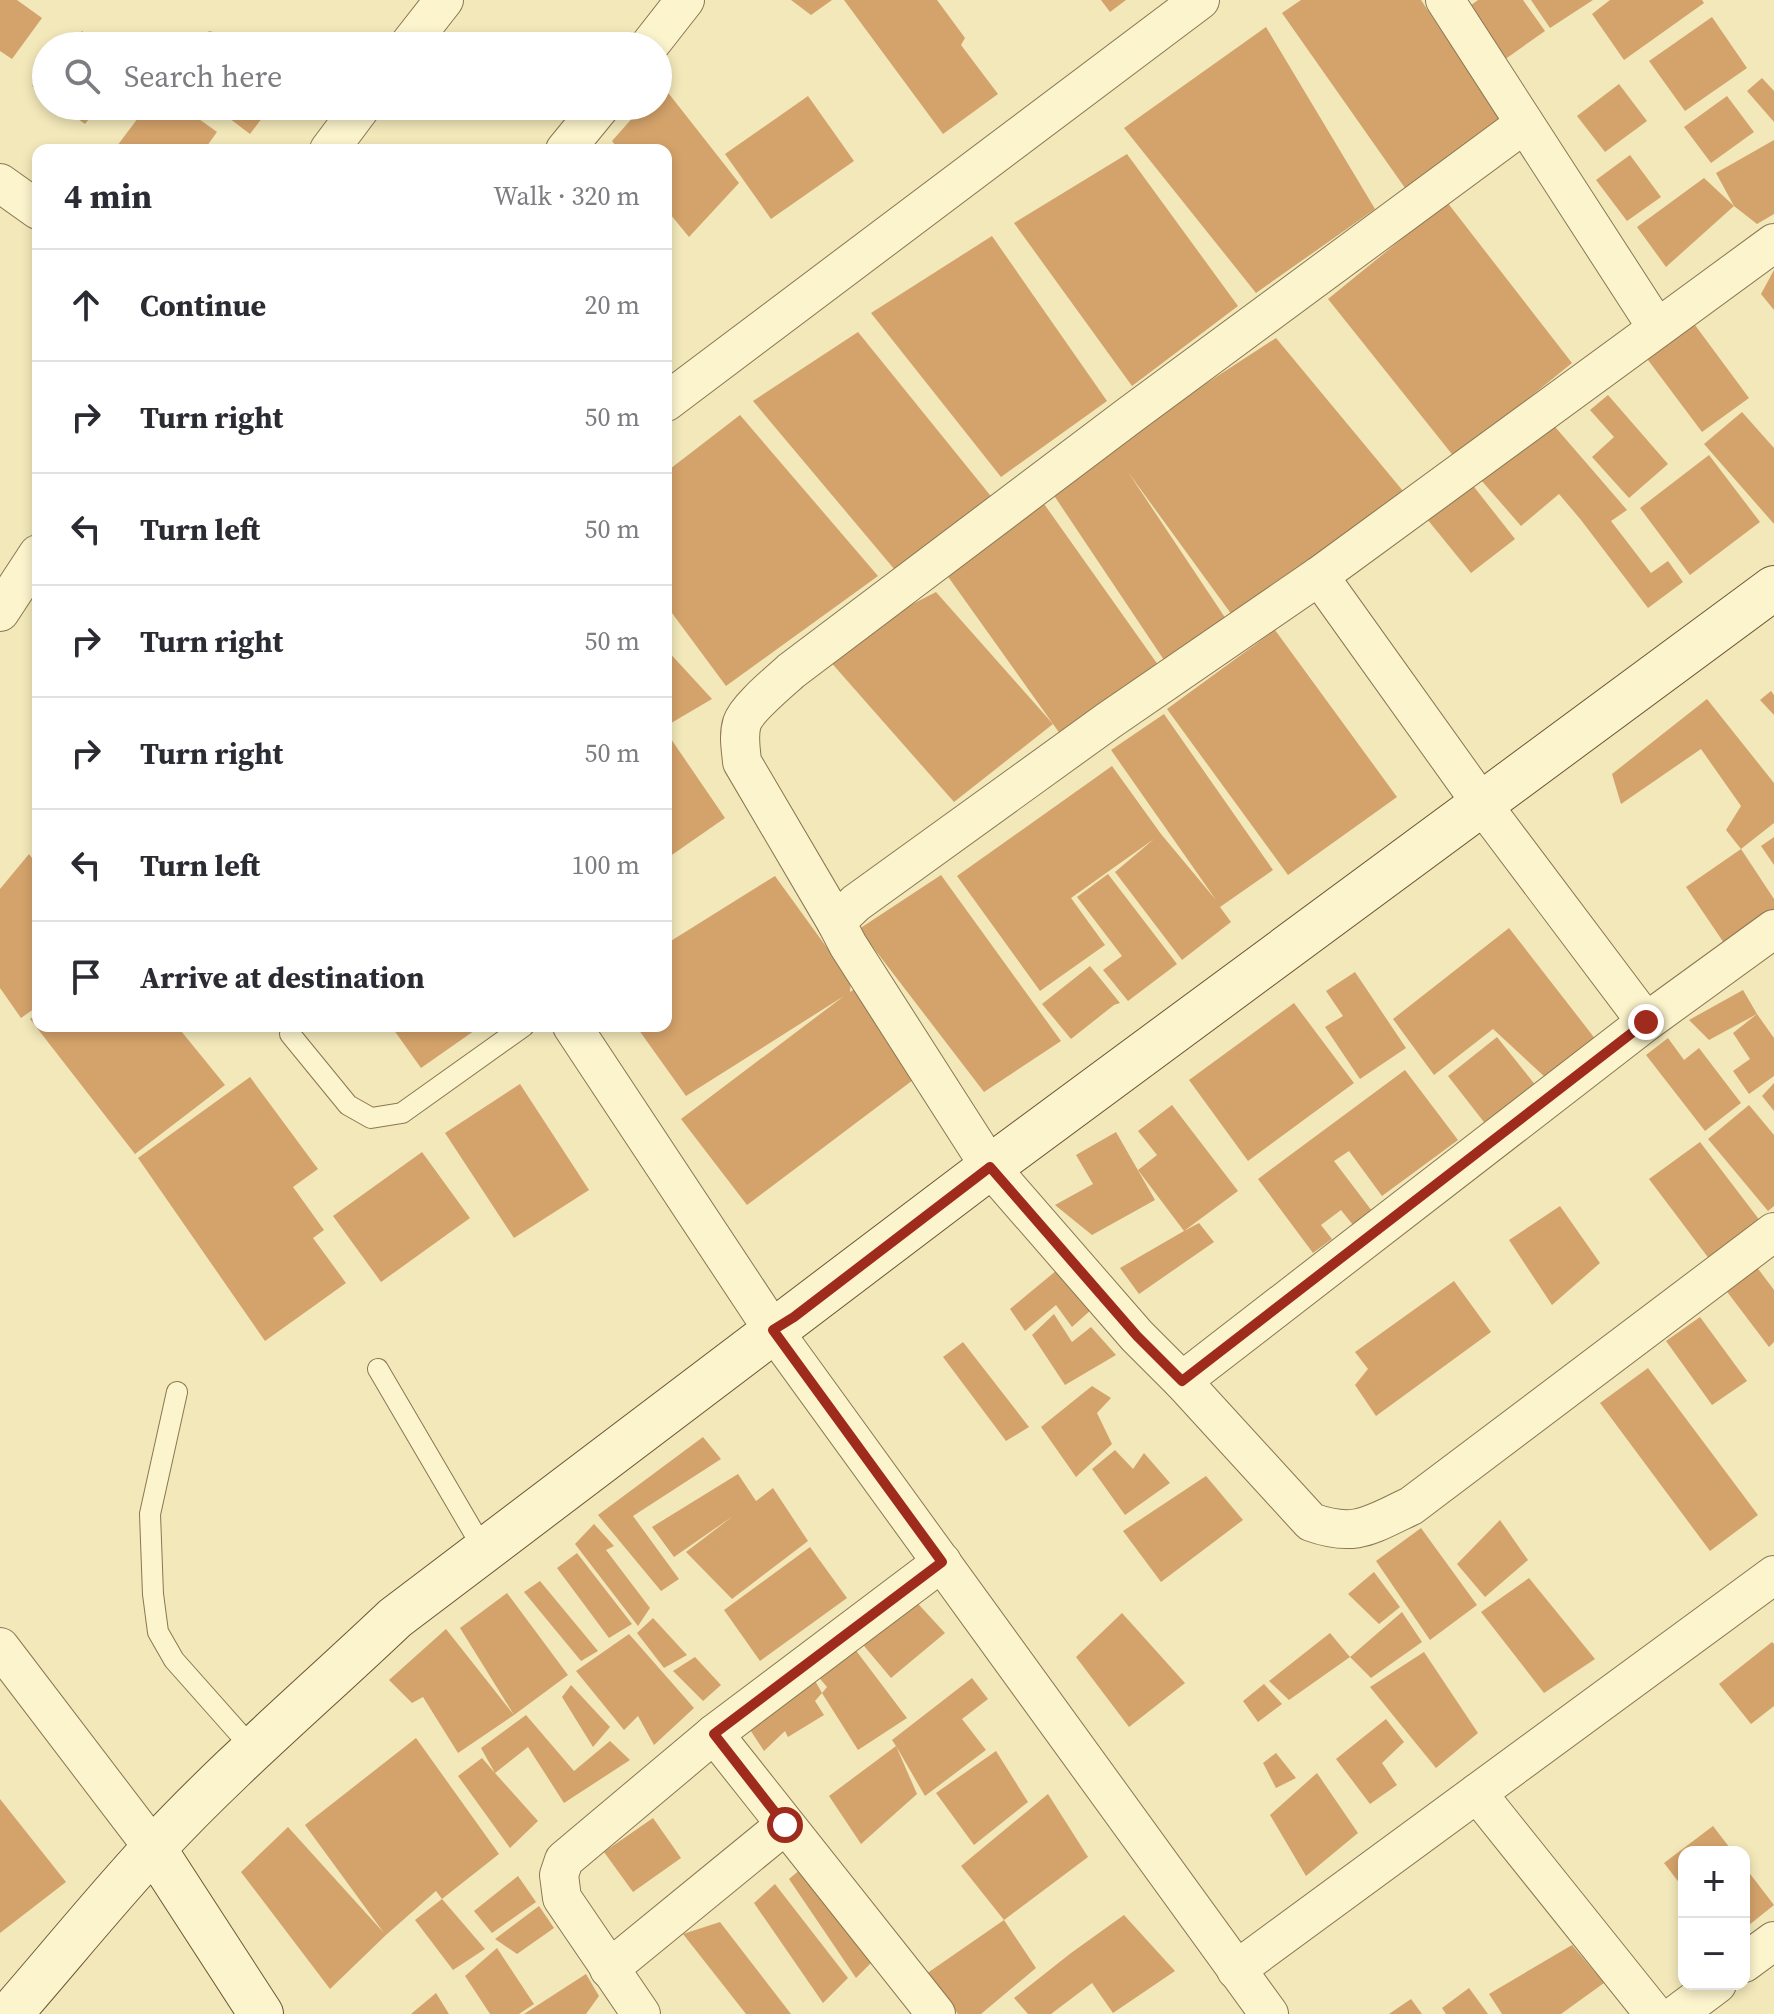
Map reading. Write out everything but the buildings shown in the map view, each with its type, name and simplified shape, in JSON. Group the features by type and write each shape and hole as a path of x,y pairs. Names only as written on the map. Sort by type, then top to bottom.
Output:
{"main road":[{"path":"10,2014 154,1849 253,1749 395,1618 990,1167 1774,588"},
{"path":"154,1849 261,2014"}],"street":[{"path":"419,32 444,0"},
{"path":"660,32 685,0"},
{"path":"672,397 1200,0"},
{"path":"1445,0 1657,328"},
{"path":"334,144 352,120"},
{"path":"570,144 590,120"},
{"path":"1524,124 1130,415 791,671 743,720 739,739 742,762 848,945 990,1167 1137,1336 1311,1522 1333,1530 1363,1529 1411,1506 1774,1232"},
{"path":"0,183 32,206"},
{"path":"836,922 856,903 1108,721 1319,576 1774,243"},
{"path":"0,612 32,563"},
{"path":"1319,576 1482,804 1646,1022"},
{"path":"1182,1381 1646,1022 1774,929"},
{"path":"576,1032 773,1330 1269,2014"},
{"path":"641,2014 562,1898 559,1875 564,1860 714,1734 942,1562"},
{"path":"1236,1970 1774,1575"},
{"path":"0,1647 154,1849"},
{"path":"714,1734 936,2014"},
{"path":"1477,1793 1654,2014"},
{"path":"609,1969 785,1825"},
{"path":"1750,1959 1774,1941"},
{"path":"1677,2014 1709,1990"}],"lane":[{"path":"290,1034 348,1105 371,1118 402,1113 516,1032"},
{"path":"378,1369 484,1550"},
{"path":"177,1392 150,1514 153,1594 158,1632 174,1660 253,1749"}],"route":[{"path":"785,1825 714,1734 942,1562 773,1330 990,1167 1137,1336 1182,1381 1646,1022"}]}
